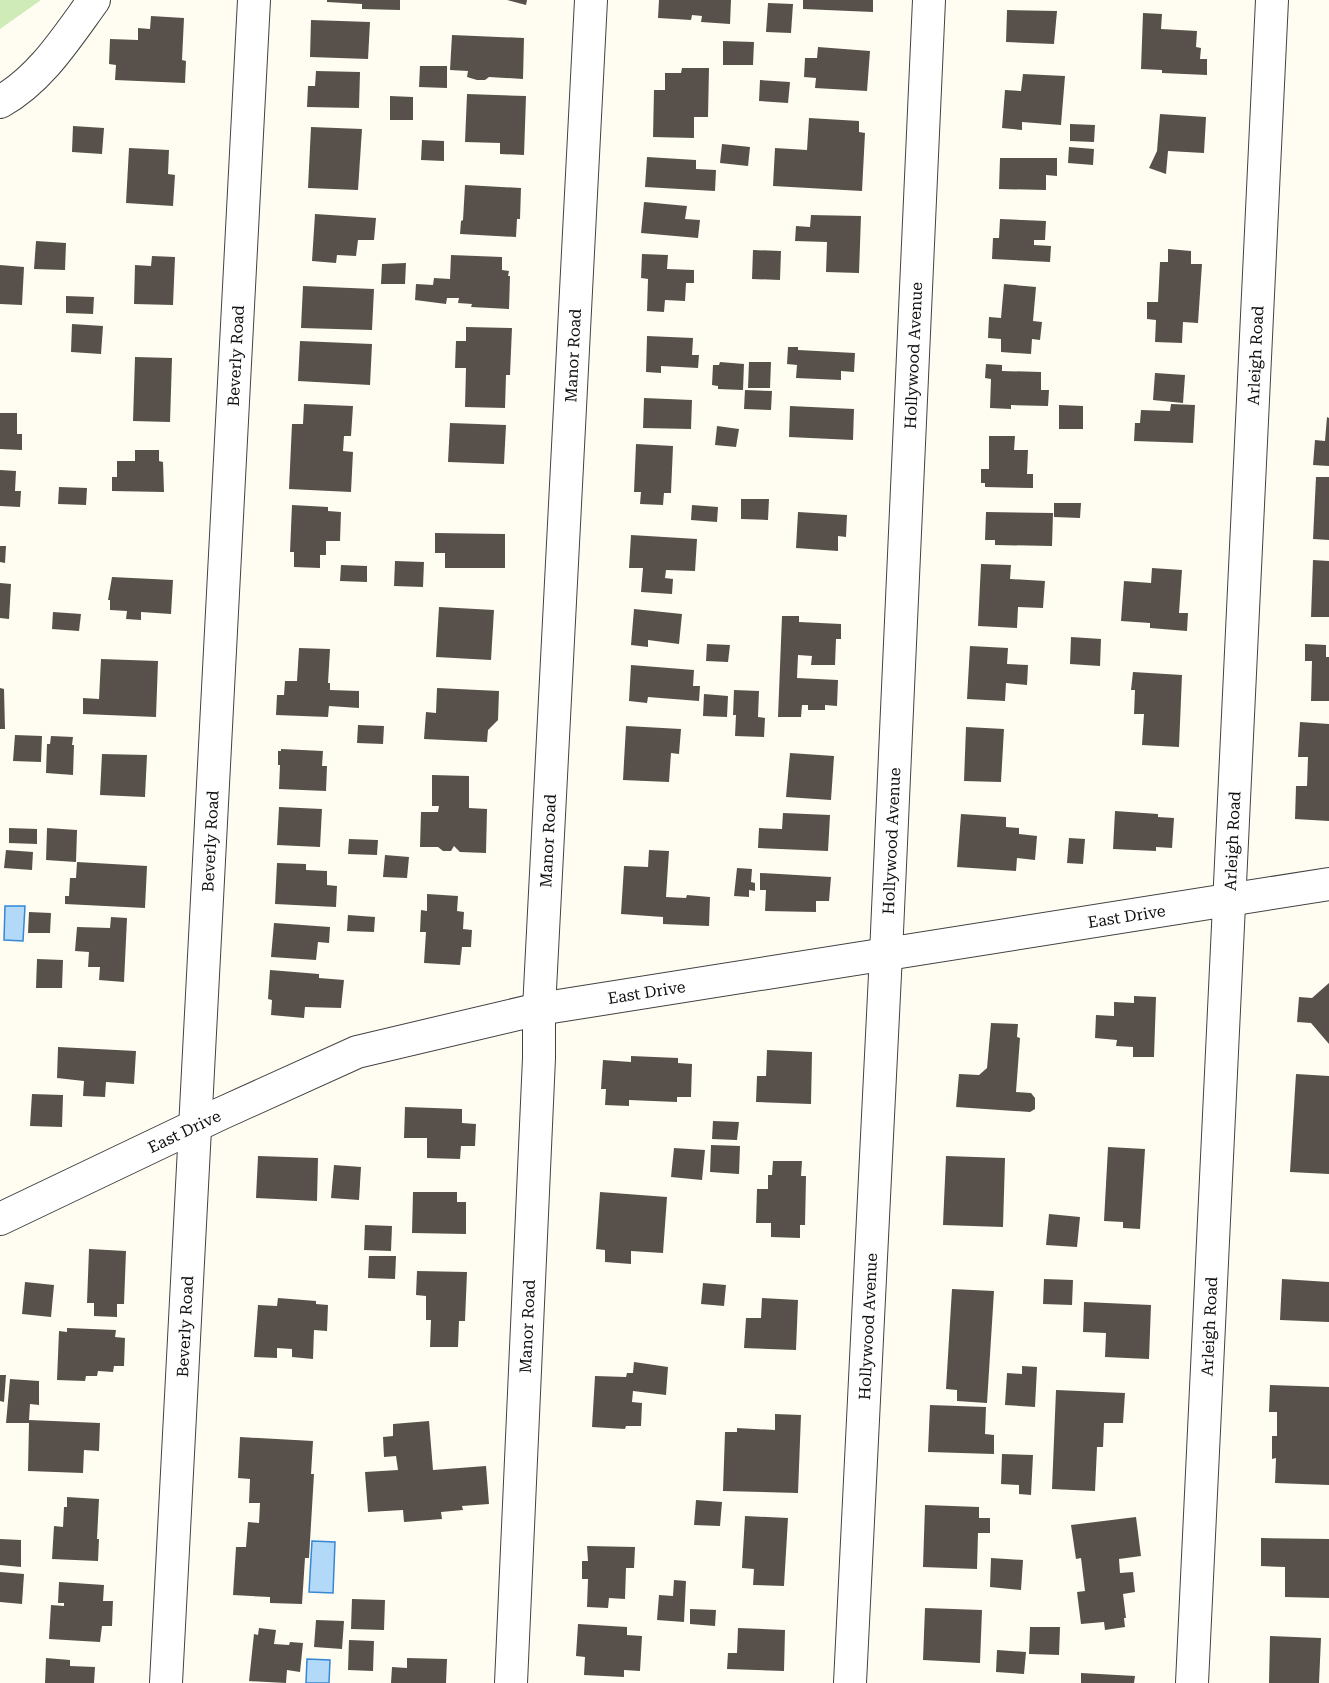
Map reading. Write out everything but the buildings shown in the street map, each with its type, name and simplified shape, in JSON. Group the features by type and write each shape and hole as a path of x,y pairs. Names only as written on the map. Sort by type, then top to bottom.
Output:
{"street":[{"path":"0,102 48,62 94,0"},
{"name":"Beverly Road","path":"166,1683 254,0"},
{"name":"Manor Road","path":"511,1683 539,1058 539,1009 591,0"},
{"name":"Hollywood Avenue","path":"850,1683 929,0"},
{"name":"Arleigh Road","path":"1192,1683 1272,0"},
{"name":"East Drive","path":"0,1219 357,1052 539,1009 1329,884"}],"green space":[{"path":"0,0 41,0 0,29"}],"water":[{"path":"5,906 25,906 23,941 4,940"},
{"path":"312,1541 335,1542 333,1593 309,1592"},
{"path":"307,1659 330,1660 329,1683 306,1683"}]}
